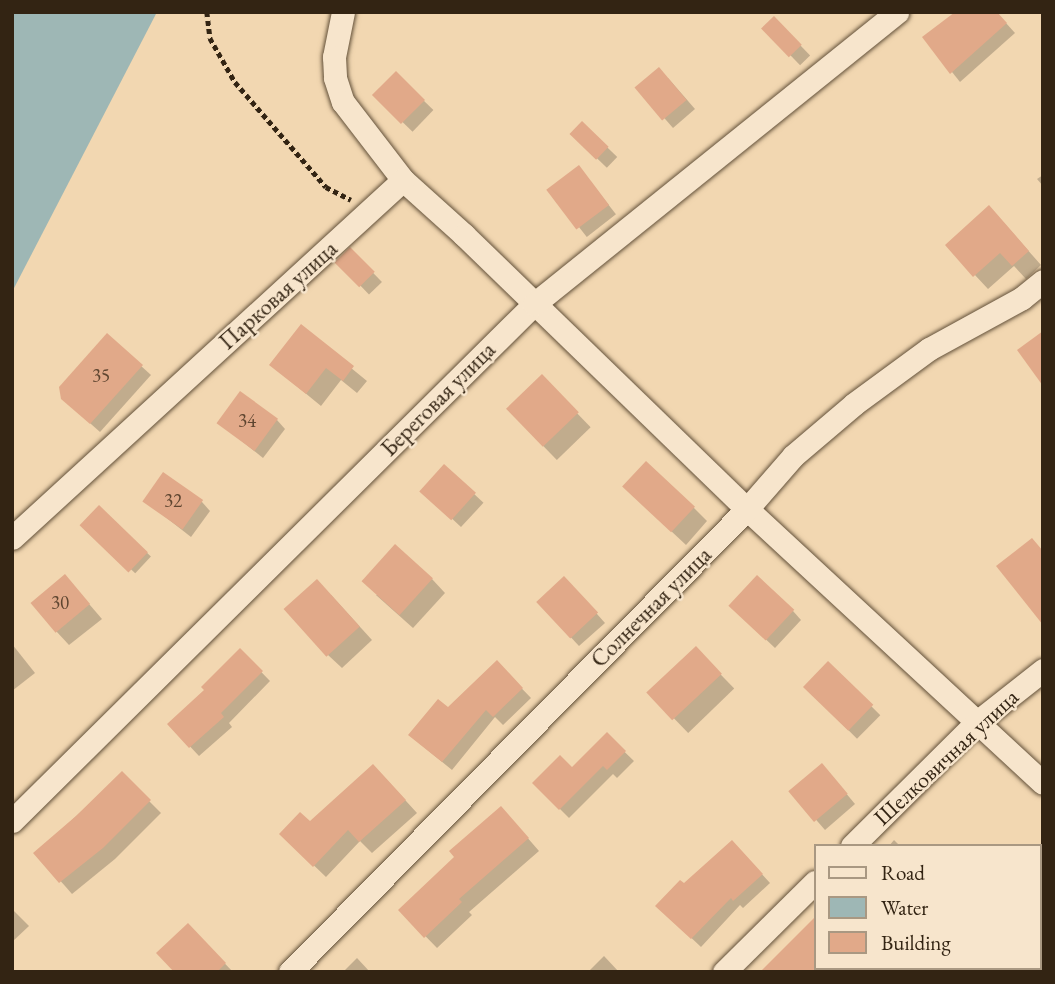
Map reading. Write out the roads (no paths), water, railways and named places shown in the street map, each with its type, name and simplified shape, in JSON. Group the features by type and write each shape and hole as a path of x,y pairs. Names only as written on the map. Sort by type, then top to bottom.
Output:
{"street":[{"path":"343,12 334,57 335,78 343,102 403,180 747,509 1043,783"},
{"name":"Береговая улица","path":"12,821 534,304 897,12"},
{"name":"Парковая улица","path":"12,538 403,180"},
{"name":"Солнечная улица","path":"290,972 747,509 793,456 854,404 929,349 1022,298 1043,281"},
{"name":"Шелковичная улица","path":"854,844 977,722 1043,670"},
{"path":"724,972 814,883"}],"water":[{"path":"12,12 157,12 12,292"}]}
